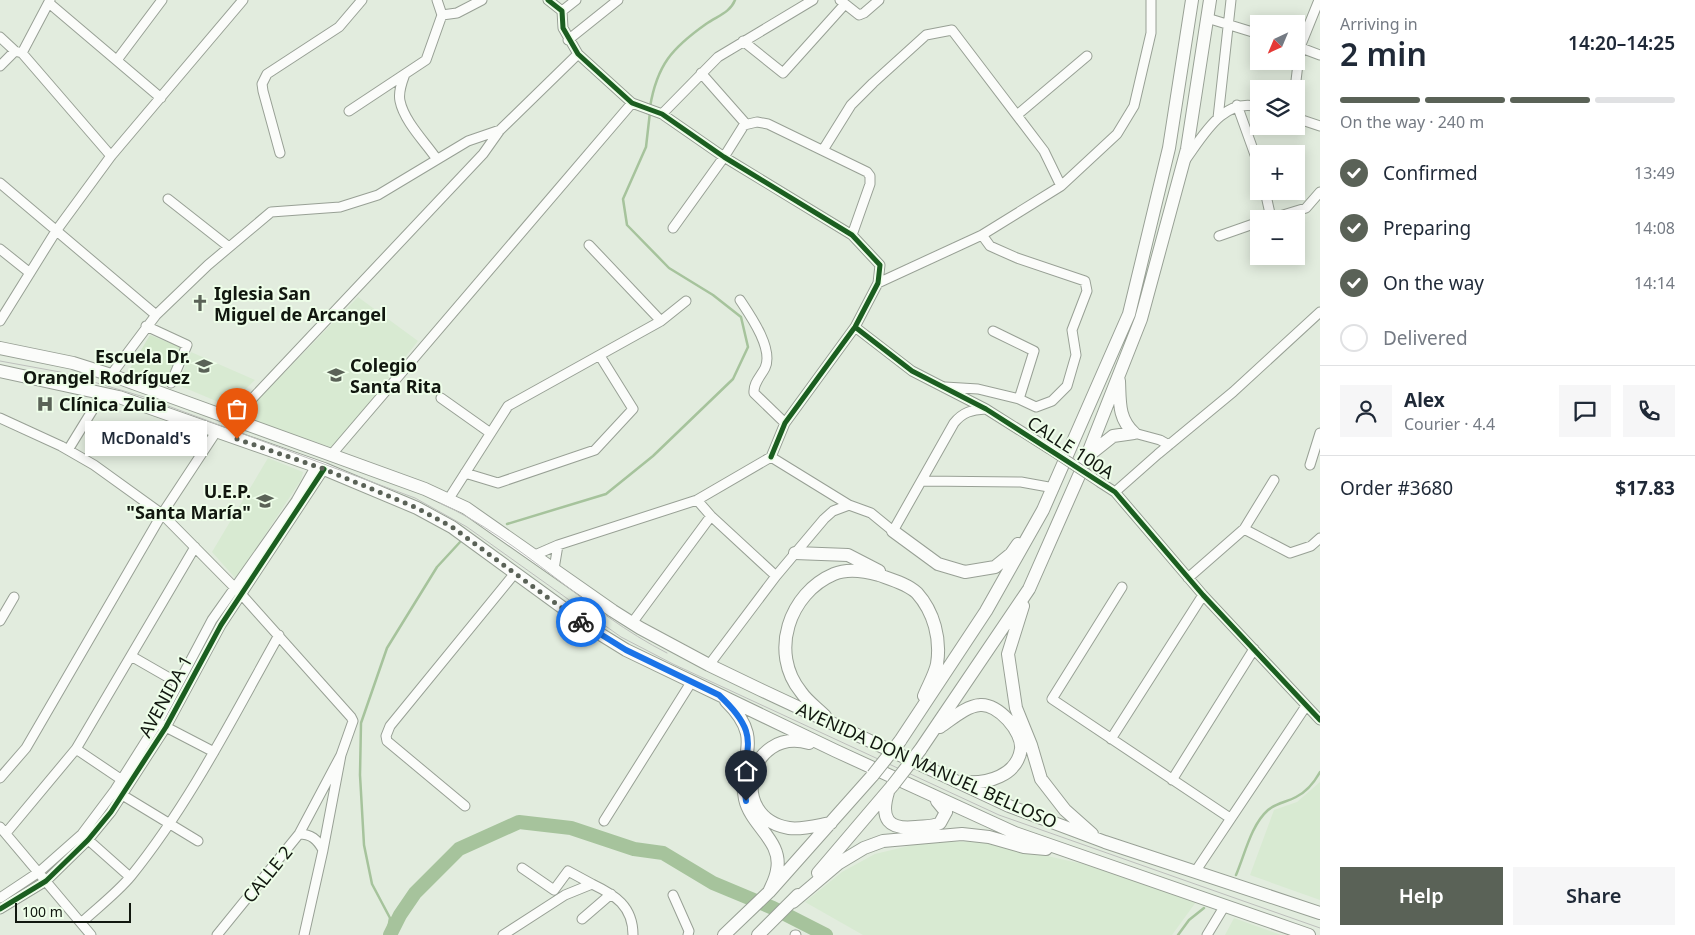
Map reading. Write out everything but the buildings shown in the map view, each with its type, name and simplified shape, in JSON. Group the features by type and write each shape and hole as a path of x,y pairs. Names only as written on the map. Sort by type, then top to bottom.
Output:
{"main road":[{"path":"724,935 769,892 873,775 900,741 986,611 1043,510 1129,314 1169,148 1192,0"},
{"path":"1105,842 1086,830 1065,810 1041,779 1031,745 1016,708 1008,654 1029,589 1086,458 1141,319 1183,164 1210,0"},
{"name":"AVENIDA DON MANUEL BELLOSO","path":"0,348 73,363 111,375 332,454 448,500 496,528 632,623 709,665 1010,806 1105,842 1320,913"},
{"name":"AVENIDA DON MANUEL BELLOSO","path":"0,371 119,397 320,468 417,508 452,527 592,629 626,650 719,695 933,797 1015,833 1309,935"},
{"path":"1119,375 1122,415 1125,425 1134,433"},
{"path":"1086,458 1113,436 1134,433"},
{"path":"893,531 938,564 965,572 995,567 1011,554 1043,510"},
{"path":"795,553 848,555 863,561 890,579 916,592 932,615 938,639 937,665 915,720"},
{"path":"832,723 800,691 786,663 786,634 793,610 812,589 834,574 860,570 890,579"},
{"path":"793,902 920,750 1029,589"},
{"path":"719,695 743,721 749,737 749,749 743,776 746,801 755,821 769,838 778,860 777,871 769,892"},
{"path":"934,731 965,710 982,704 997,710 1009,719 1016,730 1021,748 1014,768 996,779 979,783 955,781"},
{"path":"831,823 791,828 777,825 766,818 758,809 751,783 757,763 767,750 782,741 799,740 836,751"},
{"path":"890,788 885,802 887,820 893,826 902,828 940,823 946,812 933,797"},
{"path":"758,935 839,862 864,848 883,841 962,834 988,837 1024,847 1060,849"}],"street":[{"path":"118,60 162,0"},
{"path":"0,321 56,231 111,156 244,0"},
{"path":"280,154 263,91 262,84 267,74 338,27 362,0"},
{"path":"349,111 426,60 442,15 437,0"},
{"path":"442,15 457,14 482,0"},
{"path":"535,555 697,500 771,457 784,423 854,327 878,284 880,265 852,235 724,157 659,112 632,103 578,54 568,40 563,28 562,11 548,0"},
{"path":"562,11 576,0"},
{"path":"568,40 618,0"},
{"path":"659,112 718,57 813,0"},
{"path":"743,41 783,73 842,2 856,14 862,15 879,0"},
{"path":"878,284 982,235 1061,186 1116,134 1134,106 1151,33 1151,0"},
{"path":"1218,118 1231,0"},
{"path":"1305,31 1319,0"},
{"path":"0,66 18,52 49,1 160,98"},
{"path":"1207,18 1250,31"},
{"path":"823,150 851,105 926,35 952,30 1044,151 1061,186"},
{"path":"0,37 18,52 111,156"},
{"path":"1305,49 1320,55"},
{"path":"234,418 483,154 500,130 578,54"},
{"path":"1017,115 1087,56"},
{"path":"701,73 746,124"},
{"path":"405,74 400,87 400,102 410,121 436,158"},
{"path":"332,454 632,103"},
{"path":"1183,164 1218,118 1237,105 1250,105"},
{"path":"1237,105 1251,145"},
{"path":"1305,121 1320,126"},
{"path":"673,228 724,157 738,133 746,124 757,122 768,124 823,150 870,176 870,184 852,235"},
{"path":"111,375 156,315 229,247 271,212 340,207 378,195 436,158 468,141 500,130"},
{"path":"0,182 156,315"},
{"path":"1299,210 1306,208 1320,192"},
{"path":"168,198 229,247"},
{"path":"1219,236 1250,225"},
{"path":"942,387 978,389 1019,399 1036,407 1052,401 1067,386 1076,355 1072,330 1087,291 1085,281 1017,258 990,246 982,235"},
{"path":"590,246 661,321"},
{"path":"0,249 30,273"},
{"path":"740,300 753,318 765,345 766,366 754,386 754,393 784,423"},
{"path":"448,500 489,432 508,406 661,321 686,301"},
{"path":"1115,492 1233,392 1320,312"},
{"path":"146,326 187,345 171,383"},
{"name":"CALLE 100A","path":"854,327 912,371 986,409 1115,492 1203,595 1320,720"},
{"path":"993,331 1034,351 1019,399"},
{"path":"465,473 498,483 595,450 633,409 600,356"},
{"path":"68,450 103,394"},
{"path":"441,398 489,432"},
{"path":"771,457 849,505 872,513 893,531 923,481 954,423 966,412 986,409"},
{"path":"0,418 68,450 125,485 162,514 239,592 353,719 341,755 323,850"},
{"path":"0,778 26,748 162,514 216,432"},
{"path":"1134,433 1169,445"},
{"path":"1310,465 1320,433"},
{"name":"AVENIDA 1","path":"119,792 162,724 197,659 221,625 239,592 296,501 320,468"},
{"path":"1188,578 1244,529 1274,480"},
{"path":"923,481 1021,482 1054,488"},
{"path":"697,500 711,516 776,576"},
{"path":"709,665 776,576 824,519 834,511 849,505"},
{"path":"632,623 711,516"},
{"path":"1244,529 1290,553 1311,546 1320,538"},
{"path":"554,569 558,546"},
{"path":"91,935 3,830 76,749 195,547"},
{"path":"465,806 387,741 386,736 390,726 514,573"},
{"path":"1122,587 1052,699 1230,818"},
{"path":"1112,739 1203,595"},
{"path":"0,621 14,597"},
{"path":"81,923 130,877 169,824 214,752 279,636"},
{"path":"1172,780 1254,649"},
{"path":"130,656 178,683"},
{"path":"0,909 46,880 85,837 119,792 122,780 162,724 178,683 197,659"},
{"path":"604,821 692,681"},
{"path":"1195,872 1306,706"},
{"path":"162,724 214,752"},
{"path":"76,749 122,780"},
{"path":"299,834 341,755"},
{"path":"119,792 198,841"},
{"name":"CALLE 2","path":"217,935 299,834 307,834 314,837 323,850 304,935"},
{"path":"0,898 39,872 85,837"},
{"path":"85,837 130,877"},
{"path":"522,868 557,894"},
{"path":"557,894 568,870 617,897 630,915 633,935"},
{"path":"503,935 557,894 592,884"},
{"path":"582,919 611,894"},
{"path":"673,895 689,931 688,935"},
{"path":"1207,935 1224,907"}],"shaded area":[{"name":"Colegio Santa Rita","path":"358,297 418,341 333,448 250,419 248,410"},
{"path":"150,335 180,347 166,383 129,370"},
{"name":"Escuela Dr. Orangel Rodríguez","path":"191,352 255,380 228,406 178,385"},
{"name":"U.E.P. \"Santa María\"","path":"268,458 303,472 301,480 236,579 212,552"},
{"path":"1320,782 1320,900 1250,875 1274,810 1297,802"},
{"path":"981,841 1083,864 1196,902 1172,935 863,935 805,902 842,872 875,854 921,843"},
{"path":"1234,918 1281,935 1225,935"}],"waterway":[{"path":"650,107 657,80 675,50 694,33 727,11 735,0"},
{"path":"507,524 606,494 653,456 733,379 748,347 741,317 713,295 669,268 627,225 623,199 646,147 650,112"},
{"path":"387,935 390,918 372,884 364,845 360,775 361,723 387,648 437,567 461,541"},
{"path":"1236,875 1249,840 1262,816 1278,804 1300,795 1313,783 1320,772"},
{"path":"390,935 400,915 415,893 459,849 519,822 571,828 634,849 663,853 713,883 773,908 826,935"},
{"path":"1178,935 1189,920 1204,908"}],"tram line":[{"path":"0,361 60,372 144,397 415,498 467,527 621,637 673,664 999,815 1320,928"},
{"path":"440,503 499,537 609,618 667,653"}],"cycle path":[{"path":"548,0 562,11 563,28 578,54 632,103 662,114 724,157 852,235 880,265 878,283 855,327 785,423 771,457"},
{"path":"855,327 912,371 986,409 1115,492 1203,595 1320,720"},
{"path":"0,909 46,881 88,840 111,812 166,727 221,625 324,469"}],"way so far":[{"path":"237,439 324,469 363,487 417,508 452,527 581,622"}],"place":[{"name":"Iglesia San Miguel de Arcangel","path":"200,303"},
{"name":"Escuela Dr. Orangel Rodríguez","path":"204,366"},
{"name":"Colegio Santa Rita","path":"336,375"},
{"name":"Clínica Zulia","path":"45,404"},
{"name":"McDonald's","path":"237,439"},
{"name":"U.E.P. \"Santa María\"","path":"265,501"}],"route":[{"path":"581,622 626,650 719,695 732,706 743,721 749,737 749,749 743,776 746,801"}]}
